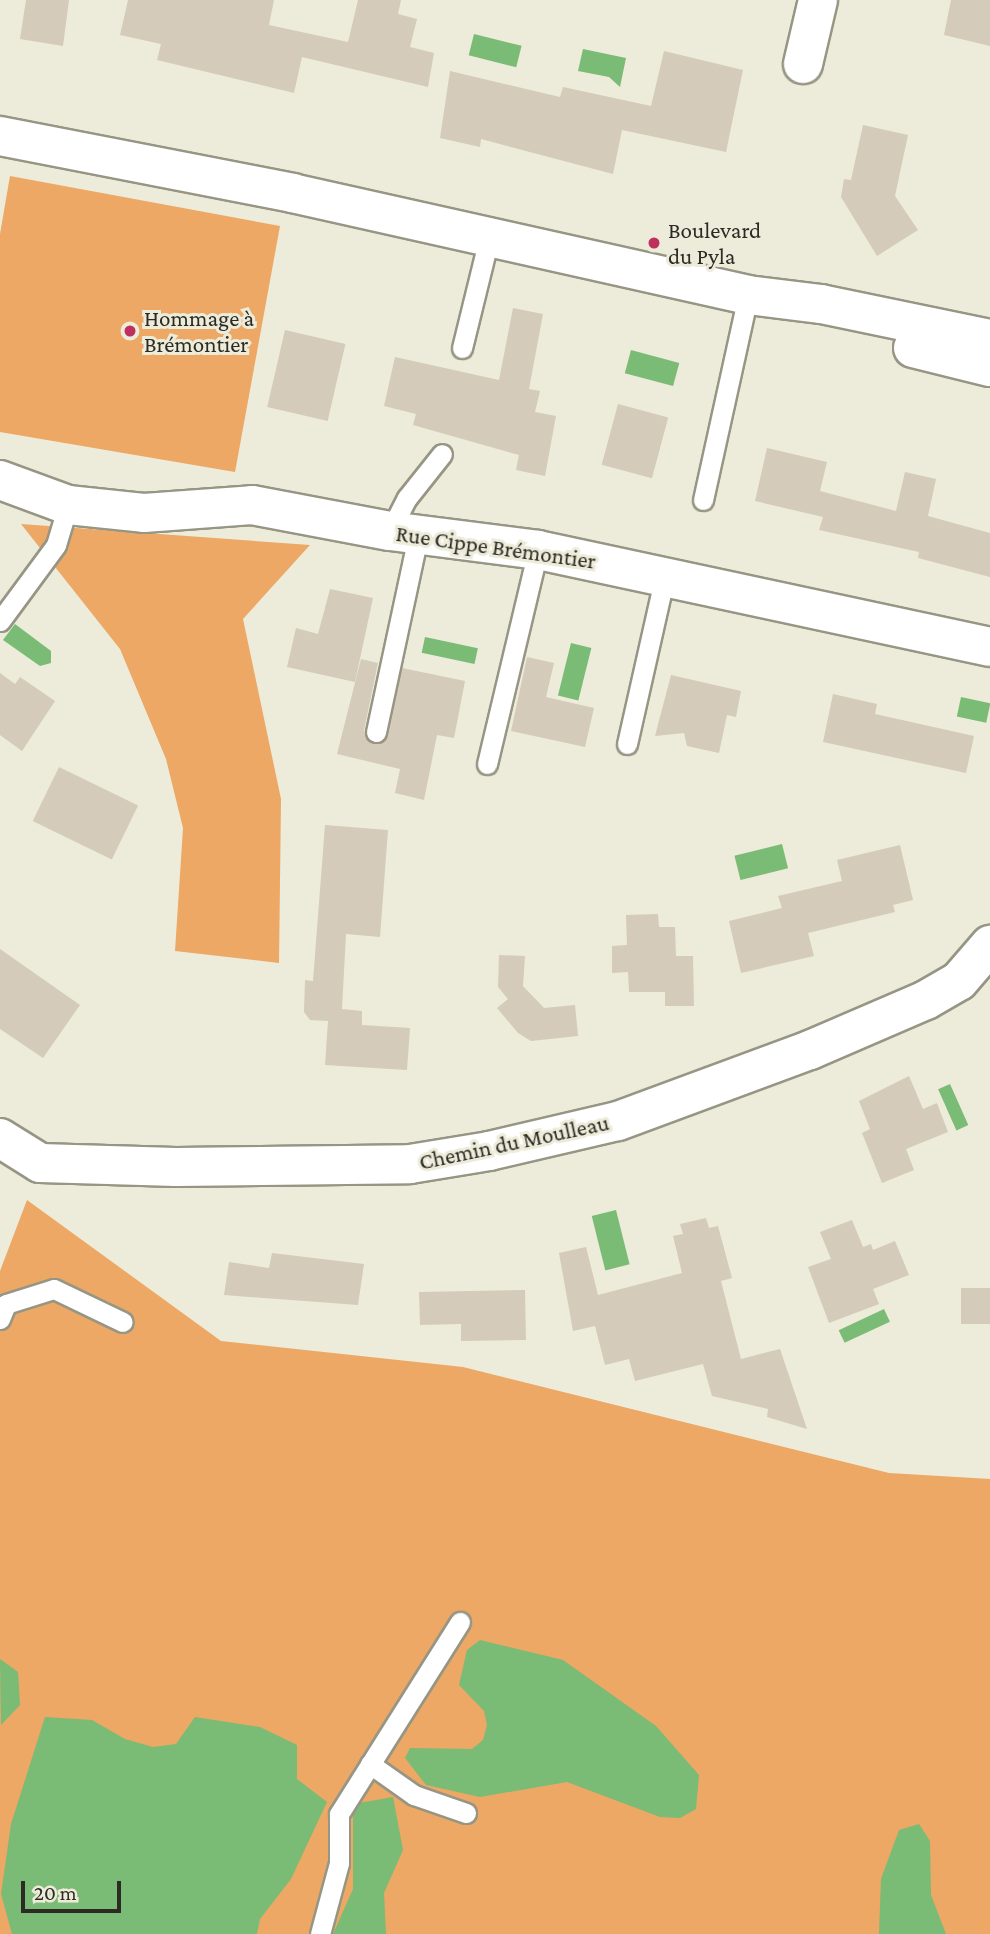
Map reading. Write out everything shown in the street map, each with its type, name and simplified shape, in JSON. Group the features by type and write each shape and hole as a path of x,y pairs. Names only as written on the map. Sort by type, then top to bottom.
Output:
{"street":[{"path":"803,64 818,0"},
{"path":"0,136 748,295 821,304 990,339"},
{"path":"748,295 818,324 990,367"},
{"name":"Rue Cippe Brémontier","path":"0,480 68,505 144,513 252,505 404,533 538,550 665,575 990,647"},
{"name":"Chemin du Moulleau","path":"0,1138 40,1163 176,1167 410,1164 516,1146 618,1121 810,1050 959,981 990,945"}],"lane":[{"path":"462,348 489,238"},
{"path":"703,500 748,295"},
{"path":"376,732 407,498 442,454"},
{"path":"0,621 56,545 68,505"},
{"path":"487,764 538,550"},
{"path":"627,744 665,575"},
{"path":"0,1319 6,1304 54,1289 122,1322"},
{"path":"320,1934 340,1863 339,1814 460,1622"},
{"path":"370,1764 414,1795 466,1812"}],"shaded area":[{"path":"474,34 522,46 516,67 469,55"},
{"path":"583,49 626,58 620,87 609,77 578,71"},
{"path":"10,176 280,226 235,472 0,432 0,234"},
{"path":"631,350 679,363 673,386 625,373"},
{"path":"21,524 310,545 243,619 281,799 279,963 175,951 183,828 166,759 120,649"},
{"path":"15,624 51,651 51,663 40,666 3,640"},
{"path":"425,637 478,648 474,664 422,653"},
{"path":"571,643 591,648 578,700 558,695"},
{"path":"961,697 990,703 986,723 957,717"},
{"path":"782,844 788,868 741,880 734,856"},
{"path":"950,1084 968,1125 956,1130 938,1089"},
{"path":"27,1200 221,1341 463,1367 889,1473 990,1479 990,1934 0,1934 0,1271"},
{"path":"616,1210 630,1264 605,1270 592,1216"},
{"path":"884,1309 890,1322 845,1343 839,1330"},
{"path":"480,1640 563,1660 656,1726 699,1775 696,1809 680,1818 660,1817 567,1782 480,1797 426,1785 405,1758 410,1748 472,1749 483,1740 487,1725 484,1711 459,1685 467,1650"},
{"path":"0,1659 18,1672 20,1705 1,1725"},
{"path":"45,1717 92,1720 125,1739 153,1747 176,1744 195,1717 260,1727 297,1745 297,1779 327,1802 291,1879 260,1919 257,1934 12,1934 1,1894 11,1824"},
{"path":"393,1797 403,1850 384,1893 386,1934 333,1934 353,1889 353,1812 359,1803"},
{"path":"919,1824 930,1841 931,1895 946,1934 879,1934 881,1879 899,1830"}],"building":[{"path":"26,0 69,0 63,46 20,39"},
{"path":"128,0 274,0 269,25 348,42 358,0 401,0 398,14 417,19 410,47 434,53 428,87 302,57 294,93 157,60 161,44 120,35"},
{"path":"951,0 990,0 990,46 944,35"},
{"path":"664,51 743,70 726,152 622,130 613,174 481,139 480,147 440,138 450,71 560,97 563,87 651,106"},
{"path":"863,125 908,135 895,196 918,230 877,256 841,197 844,179 851,180"},
{"path":"513,308 543,314 529,389 540,391 535,412 556,416 545,476 516,470 519,455 413,425 416,414 384,406 395,357 499,380"},
{"path":"285,330 345,344 328,421 267,407"},
{"path":"618,404 668,417 652,478 602,465"},
{"path":"767,448 827,462 820,491 896,511 905,472 936,479 928,516 990,533 990,577 918,558 919,552 819,530 823,517 755,501"},
{"path":"330,589 373,598 355,682 287,667 296,628 318,634"},
{"path":"527,657 554,663 546,697 594,708 585,747 511,731"},
{"path":"361,659 378,663 364,730 373,744 388,735 402,668 465,681 454,738 437,735 424,800 395,793 400,769 337,754"},
{"path":"0,673 15,684 20,677 55,701 22,751 0,735"},
{"path":"671,675 741,691 736,717 727,715 719,753 687,746 684,733 655,736"},
{"path":"833,694 877,704 875,714 974,736 966,773 823,742"},
{"path":"59,767 138,806 112,860 33,821"},
{"path":"325,825 388,830 380,937 346,934 342,1009 362,1011 362,1025 410,1028 407,1070 325,1065 328,1021 310,1020 304,1012 305,980 313,981"},
{"path":"900,845 913,900 893,905 895,912 808,933 814,956 741,973 729,921 782,908 778,896 842,881 837,860"},
{"path":"658,914 659,927 675,927 676,956 693,956 694,1006 665,1006 665,992 629,992 628,972 612,973 612,946 627,945 626,915"},
{"path":"0,949 80,1005 43,1058 0,1029"},
{"path":"499,955 525,956 523,986 544,1008 575,1005 578,1036 531,1041 518,1033 497,1008 508,999 498,987"},
{"path":"909,1076 923,1109 937,1103 948,1132 906,1149 914,1170 882,1183 862,1133 870,1129 859,1101"},
{"path":"706,1218 709,1228 718,1226 732,1278 721,1281 741,1359 780,1349 807,1429 767,1417 768,1409 712,1396 703,1364 635,1381 629,1359 605,1365 595,1326 573,1331 559,1253 586,1247 598,1295 682,1273 673,1236 683,1234 680,1224"},
{"path":"852,1220 863,1247 871,1244 873,1250 895,1241 909,1275 873,1289 879,1304 829,1323 808,1267 831,1259 820,1232"},
{"path":"272,1253 364,1264 358,1305 224,1295 229,1262 269,1268"},
{"path":"961,1288 990,1288 990,1324 961,1324"},
{"path":"525,1290 526,1340 461,1341 461,1324 420,1325 419,1292"}],"place":[{"name":"Boulevard du Pyla","path":"654,243"},
{"name":"Hommage à Brémontier","path":"130,331"}]}
